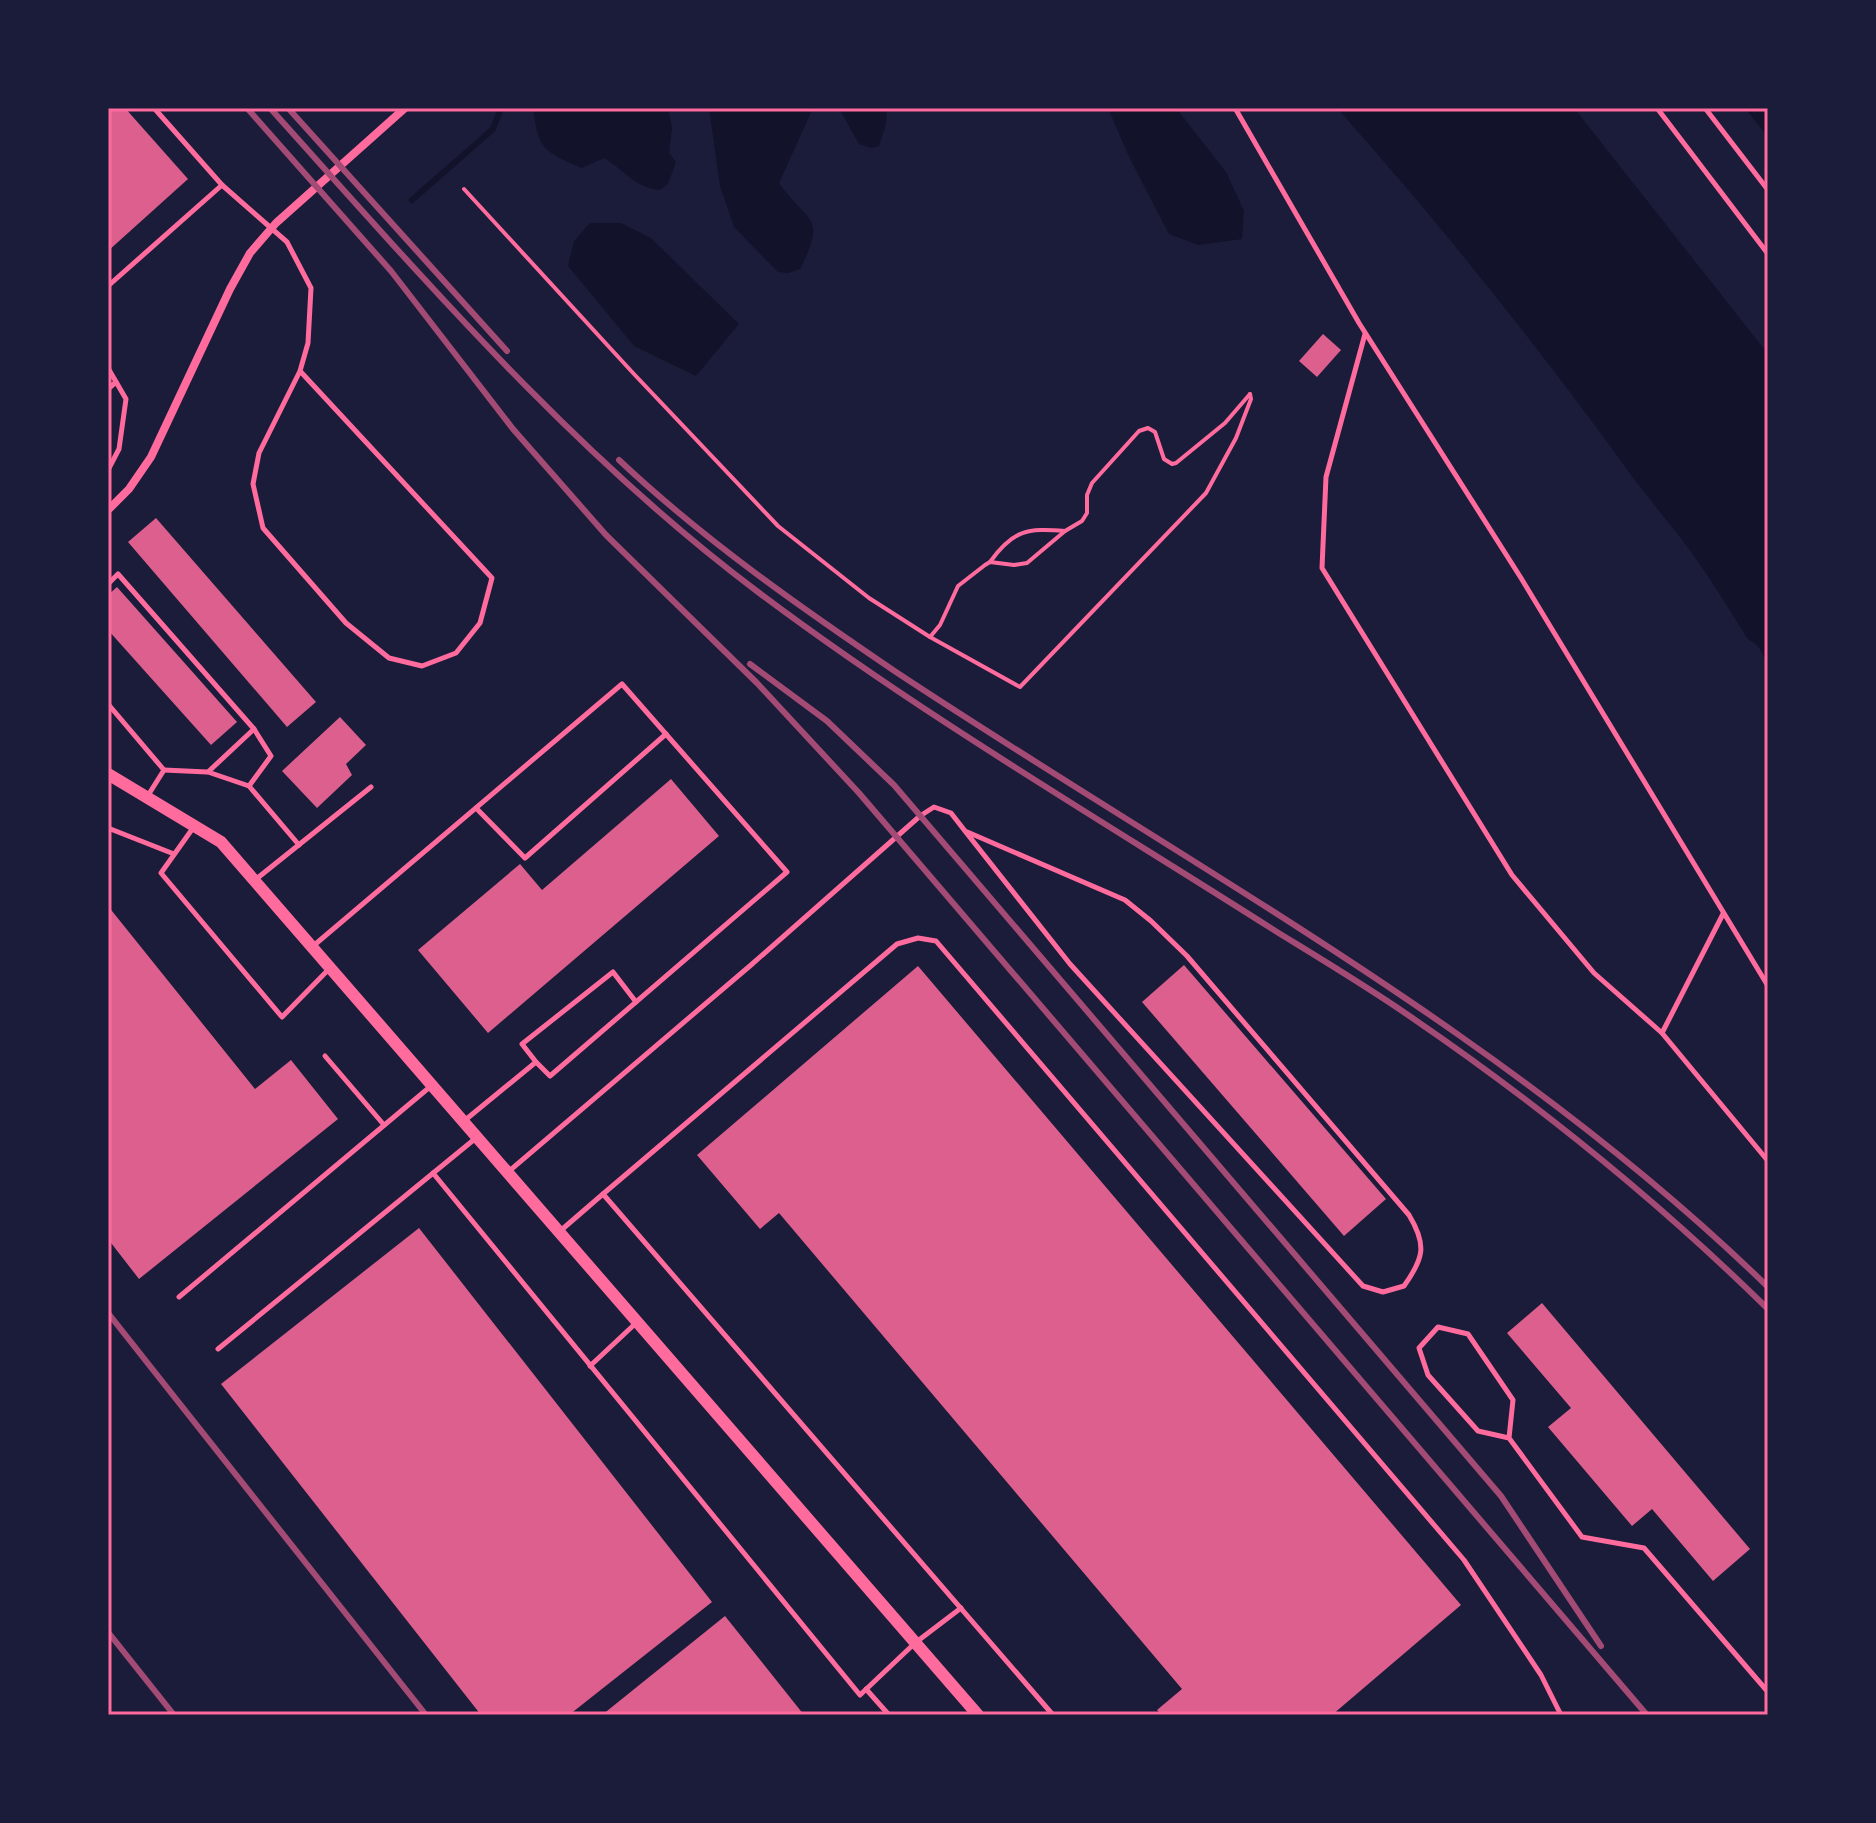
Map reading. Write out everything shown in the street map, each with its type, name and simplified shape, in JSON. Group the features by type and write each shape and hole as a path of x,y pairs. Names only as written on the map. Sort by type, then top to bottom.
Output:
{"street":[{"path":"108,510 129,489 151,457 250,253 276,223 405,108"},
{"path":"108,774 221,842 978,1715"}],"lane":[{"path":"154,108 222,185 287,242 311,288 308,343 300,371 259,453 253,484 263,528 346,623 389,658 422,666 456,653 480,623 492,578 300,371"},
{"path":"1235,108 1366,333 1521,578 1768,986"},
{"path":"1657,108 1768,254"},
{"path":"1705,108 1768,190"},
{"path":"108,286 222,185"},
{"path":"1366,333 1326,477 1322,568 1512,875 1594,973 1662,1033 1768,1161"},
{"path":"108,368 126,399 119,449 108,470"},
{"path":"108,389 116,382"},
{"path":"108,584 118,574 254,729 271,756 249,786"},
{"path":"312,947 622,684 787,872 636,1002 550,1076 522,1044 613,972 636,1002"},
{"path":"108,704 164,770 208,772 249,786 299,845"},
{"path":"208,772 254,729"},
{"path":"476,808 525,858 666,734"},
{"path":"147,797 164,770"},
{"path":"255,881 371,787"},
{"path":"507,1172 934,807 951,813 965,831 1070,964 1363,1286 1383,1292 1404,1286 1421,1256 1420,1234 1409,1215 1187,956 1125,900 965,831"},
{"path":"194,826 161,873 282,1017 330,968"},
{"path":"108,828 174,854"},
{"path":"1662,1033 1723,913"},
{"path":"559,1232 897,944 918,938 936,941 1464,1560 1541,1675 1561,1715"},
{"path":"325,1056 384,1125"},
{"path":"464,1122 536,1062"},
{"path":"179,1297 432,1085"},
{"path":"218,1349 477,1137"},
{"path":"433,1173 860,1695 915,1643 961,1608"},
{"path":"603,1194 1053,1715"},
{"path":"590,1366 637,1322"},
{"path":"1509,1438 1513,1400 1468,1334 1438,1327 1419,1348 1428,1375 1478,1431 1509,1438 1582,1537 1644,1548 1768,1692"},
{"path":"866,1689 889,1715"}],"path":[{"path":"464,189 778,526 858,590 930,637 1020,687 1206,493 1236,438 1251,399 1250,394 1225,423 1176,463 1164,459 1155,432 1148,428 1139,431 1092,483 1087,495 1085,517 1077,526 1065,531 1027,563 990,562"},
{"path":"930,637 940,625 958,586 990,562 1006,542 1019,532 1065,531"}],"shaded area":[{"path":"533,108 668,108 672,128 669,153 676,162 668,184 660,190 651,189 604,158 582,168 559,158 541,141"},
{"path":"709,108 813,108 779,183 806,214 813,229 800,269 778,272 734,227 720,186"},
{"path":"839,108 887,108 879,146 871,148 859,144"},
{"path":"1108,108 1176,108 1226,172 1244,211 1242,239 1198,245 1169,234 1130,159"},
{"path":"1337,108 1574,108 1768,354 1768,664 1758,646 1747,638 1693,555 1527,336"},
{"path":"1745,108 1768,108 1768,137"},
{"path":"590,223 621,223 651,238 739,324 696,376 634,346 568,266 574,241"}],"building":[{"path":"108,108 125,108 188,179 108,251"},
{"path":"1323,334 1341,350 1317,377 1299,361"},
{"path":"156,518 316,702 287,727 128,542"},
{"path":"117,587 237,722 211,745 108,630 108,595"},
{"path":"340,717 366,745 346,764 352,775 317,808 282,771"},
{"path":"671,779 719,836 488,1033 418,950 520,864 542,890"},
{"path":"108,906 255,1089 291,1060 338,1119 139,1279 108,1239"},
{"path":"1184,965 1386,1199 1344,1236 1142,1002"},
{"path":"918,966 1461,1605 1332,1715 1162,1715 1157,1710 1182,1689 779,1213 760,1229 697,1155"},
{"path":"419,1228 712,1602 569,1715 481,1715 221,1384"},
{"path":"1542,1303 1750,1549 1713,1581 1652,1509 1632,1526 1548,1427 1571,1408 1507,1333"},
{"path":"725,1616 804,1715 602,1715"}],"waterway":[{"path":"412,200 493,129 501,108"}],"railway":[{"path":"247,108 391,271 513,429 606,535 757,683 859,793 1647,1715"},
{"path":"270,108 502,362 563,423 690,539 884,682 1360,983 1456,1048 1595,1154 1683,1229 1768,1309"},
{"path":"288,108 507,351"},
{"path":"619,460 719,545 860,648 1347,959 1458,1034 1565,1113 1669,1197 1768,1287"},
{"path":"750,664 827,721 894,785 1501,1496 1601,1646"},
{"path":"108,1313 426,1715"},
{"path":"108,1632 174,1715"}]}
